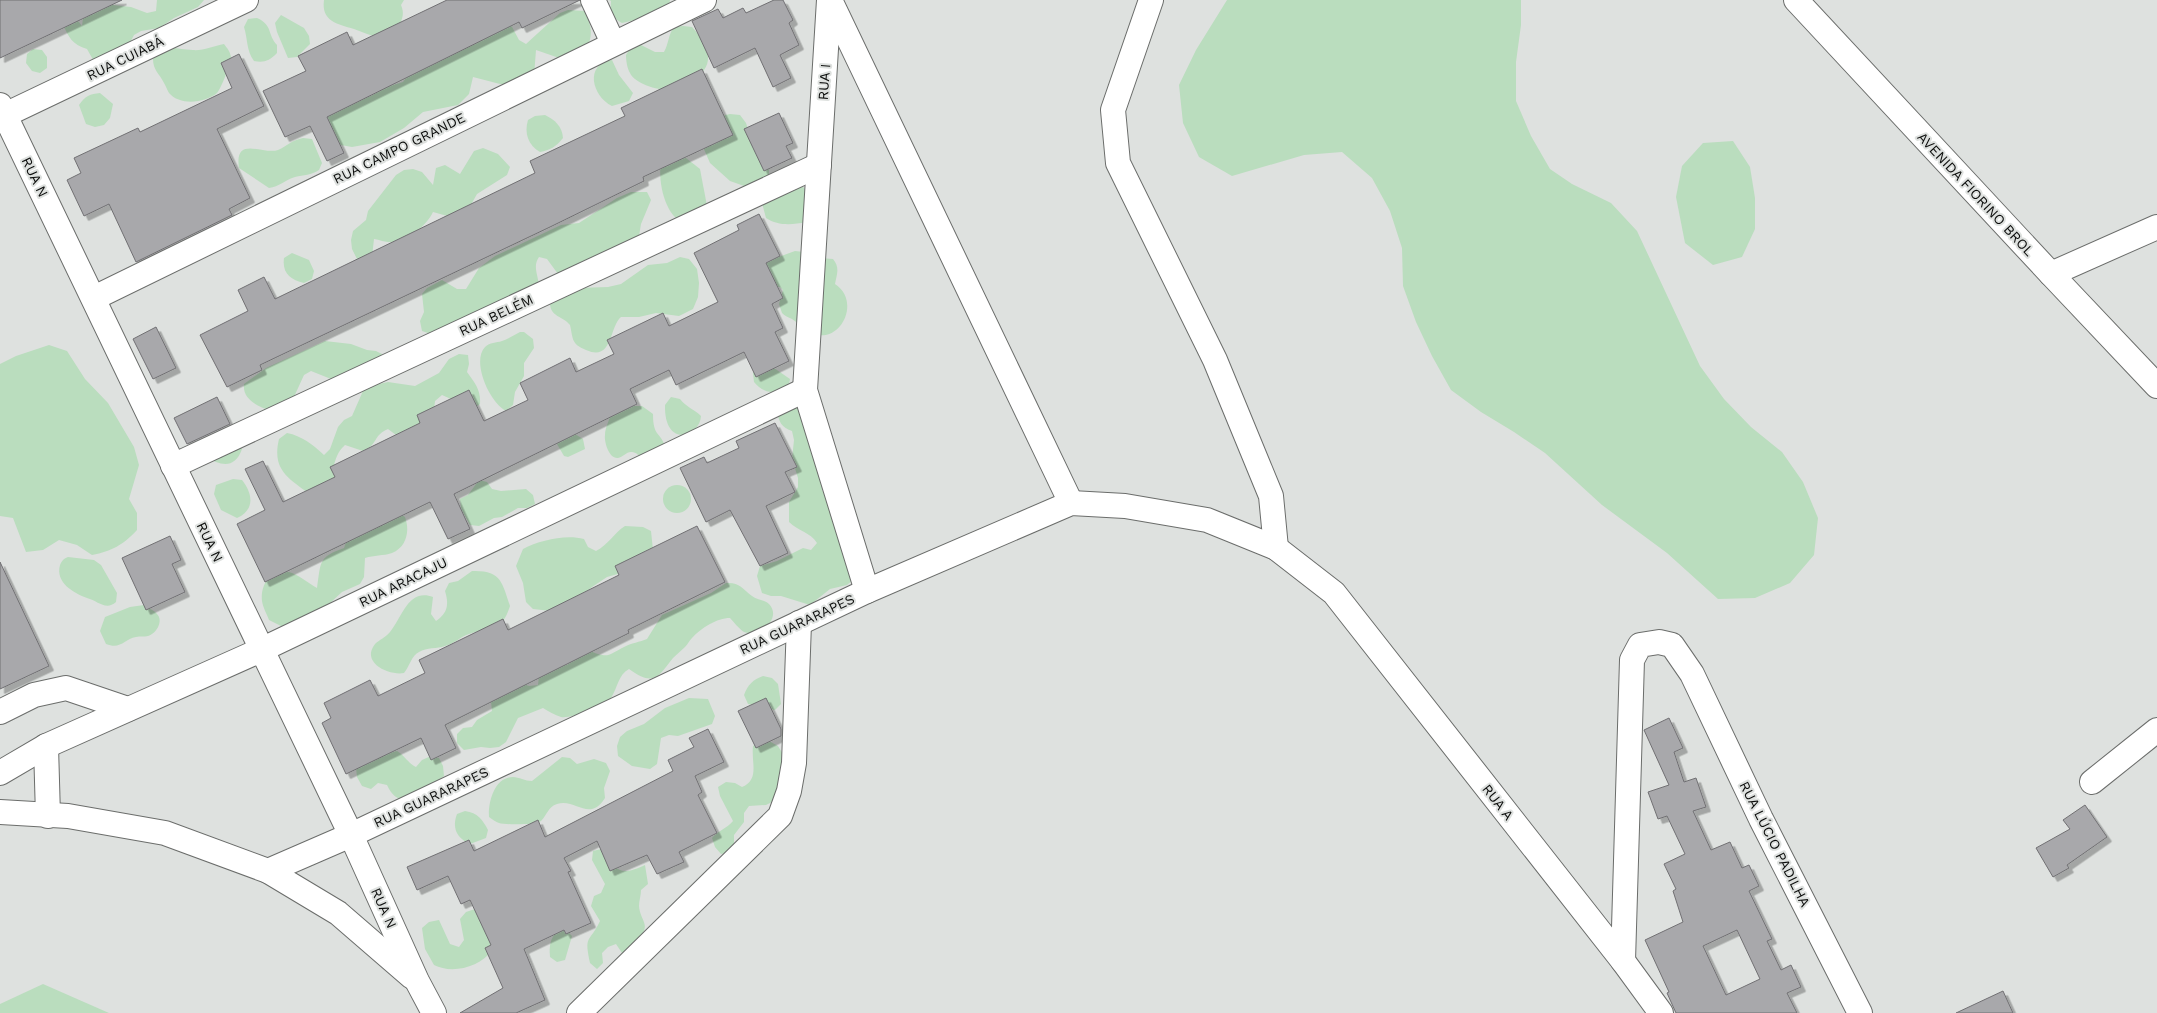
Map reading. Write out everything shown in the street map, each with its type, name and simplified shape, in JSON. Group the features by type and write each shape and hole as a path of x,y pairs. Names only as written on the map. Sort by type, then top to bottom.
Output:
{"street":[{"name":"RUA CUIABÁ","path":"3,110 246,0"},
{"path":"593,0 613,44"},
{"name":"RUA CAMPO GRANDE","path":"94,298 704,0"},
{"path":"830,0 1071,503"},
{"name":"RUA I","path":"805,390 830,0"},
{"path":"1151,0 1113,110 1118,163 1214,360 1271,496 1276,548"},
{"name":"AVENIDA FIORINO BROL","path":"1796,0 2157,386"},
{"name":"RUA N","path":"3,110 351,835 417,981 434,1013"},
{"name":"RUA BELÉM","path":"173,466 819,165"},
{"path":"2051,274 2157,227"},
{"path":"805,390 867,591"},
{"name":"RUA ARACAJU","path":"0,773 46,746 262,650 805,390"},
{"name":"RUA GUARARAPES","path":"268,871 351,835 799,622 1071,503 1125,506 1207,520 1276,548 1334,592"},
{"name":"RUA A","path":"1334,592 1623,961 1661,1013"},
{"path":"579,1013 780,816 789,791 794,763 799,622"},
{"name":"RUA LÚCIO PADILHA","path":"1623,961 1632,660 1640,645 1658,642 1672,645 1692,674 1761,819 1860,1013"},
{"path":"0,712 34,695 66,688 128,709"},
{"path":"2092,782 2157,730"},
{"path":"46,746 48,816"},
{"name":"RUA N","path":"0,812 68,816 165,833 268,871 338,913 417,981"}],"green space":[{"path":"157,0 204,0 198,7 174,18 159,28 141,31 134,35 126,50 96,65 87,49 72,40 63,24 73,14 82,26 83,18 104,4 131,7 147,13 156,11"},
{"path":"324,0 404,0 401,5 403,16 391,33 381,38 336,23 325,13"},
{"path":"609,0 670,0 669,6 639,19 622,23 612,14 611,1"},
{"path":"1227,0 1521,0 1521,25 1516,62 1516,101 1531,136 1550,169 1572,184 1611,203 1637,231 1700,366 1724,399 1751,427 1782,452 1803,482 1818,518 1814,555 1790,583 1755,598 1718,599 1667,553 1602,505 1545,453 1481,412 1451,390 1416,322 1403,286 1402,248 1390,211 1372,178 1342,152 1304,155 1232,176 1199,157 1183,123 1179,85 1196,50"},
{"path":"568,10 585,11 591,30 586,49 562,59 536,50 534,76 519,85 500,84 473,77 469,94 458,105 423,112 404,128 380,142 352,147 335,144 323,116 334,103 371,96 386,87 403,82 408,75 511,25 519,40 526,44 560,13"},
{"path":"281,15 304,28 309,36 310,44 297,57 288,58 277,32 275,23"},
{"path":"257,18 268,27 277,45 277,53 269,60 261,62 254,61 251,57 244,27 248,19"},
{"path":"674,27 692,27 707,50 707,64 704,70 689,82 671,90 648,86 633,77 628,69 626,57 631,47 639,44 655,52 664,52"},
{"path":"224,44 230,53 231,60 217,93 206,99 193,102 179,100 169,93 154,66 153,59 158,54 163,50 172,48 197,50"},
{"path":"33,49 42,50 47,57 47,68 40,73 32,71 26,63 27,54"},
{"path":"612,60 619,75 633,93 629,101 612,106 605,101 596,88 594,74 597,67"},
{"path":"100,93 113,104 110,118 104,125 95,127 86,124 79,105 88,96"},
{"path":"730,114 740,115 746,123 751,139 769,168 769,176 747,187 730,181 710,163 703,147 721,116"},
{"path":"545,115 557,124 563,138 553,148 540,152 532,146 526,130 528,120 535,116"},
{"path":"303,138 312,139 322,163 316,172 295,177 269,188 239,168 239,158 241,152 245,149 278,150"},
{"path":"1733,141 1750,167 1755,198 1755,229 1742,257 1713,265 1685,243 1676,197 1682,166 1703,143"},
{"path":"483,148 498,154 510,167 507,175 477,194 468,210 451,217 433,212 422,227 405,239 386,242 374,239 372,257 365,262 357,259 352,249 353,231 366,220 368,211 396,175 404,170 413,169 422,172 433,185 436,168 445,165 460,174 474,151"},
{"path":"678,155 686,158 700,169 707,206 678,220 665,201 660,168 661,160"},
{"path":"798,187 803,187 807,191 806,222 785,224 766,218 762,203"},
{"path":"631,192 647,192 651,200 641,224 638,242 625,251 605,251 599,256 558,274 547,259 539,257 536,268 539,288 431,334 422,331 420,321 424,312 422,294 427,288 442,280 457,289 466,289 479,268 495,256 561,225 579,223 617,198"},
{"path":"795,251 820,258 833,259 837,265 835,284 842,291 846,299 847,308 841,325 827,335 818,335 810,332 783,314 779,304 783,290 780,287 766,287 751,267"},
{"path":"292,253 309,260 314,271 312,279 304,283 288,275 284,268 284,258"},
{"path":"680,257 689,259 697,269 698,297 693,309 679,316 656,313 639,317 621,317 609,342 601,351 586,350 575,343 570,325 552,311 550,303 577,288 608,287 621,284 648,265 667,263"},
{"path":"524,332 533,339 534,348 524,363 524,376 515,392 513,405 506,411 494,400 484,382 481,372 481,354 489,344 504,340"},
{"path":"325,341 351,344 376,351 382,354 382,360 345,378 331,379 311,371 304,375 293,399 270,410 261,407 248,398 244,384 266,368"},
{"path":"49,345 67,351 85,379 108,403 134,447 139,465 129,499 137,513 137,530 117,547 105,552 92,555 77,545 59,540 43,550 26,552 13,518 0,516 0,364 16,356"},
{"path":"459,354 468,355 469,364 467,372 475,383 480,404 473,409 442,395 435,401 434,410 421,429 396,435 388,429 380,434 368,449 363,451 345,445 338,453 333,468 405,517 407,533 401,547 392,553 365,558 364,577 360,584 342,592 317,615 285,628 269,620 262,595 268,579 277,572 289,572 317,588 322,562 329,554 344,548 347,539 323,506 294,483 282,470 278,462 279,439 287,433 292,434 307,441 324,455 330,449 338,427 344,420 352,416 363,391 370,386 388,382 415,386 439,373 449,359"},
{"path":"774,368 790,379 789,383 779,391 767,392 754,382 753,373 756,369"},
{"path":"671,397 680,399 701,416 695,429 689,433 682,435 670,428 666,419 665,405"},
{"path":"800,398 826,482 822,490 837,512 854,579 847,585 830,589 810,605 781,596 771,596 762,593 757,576 760,566 777,561 803,548 811,550 817,543 811,536 789,522 789,502 798,487 798,478 792,459 794,440 792,431 781,424 777,411"},
{"path":"630,403 634,406 642,406 653,414 654,427 666,449 642,458 633,452 628,452 618,458 612,456 605,442 606,429 611,412"},
{"path":"575,434 583,439 585,449 568,457 564,456 557,444 559,440"},
{"path":"238,441 242,449 236,460 231,463 222,464 206,457"},
{"path":"233,479 242,480 250,496 247,511 237,518 221,510 214,494 216,485"},
{"path":"479,480 487,482 492,489 501,491 526,489 533,495 535,504 527,508 518,508 479,526 470,525 461,509 460,499 468,495"},
{"path":"677,485 687,489 691,499 687,509 677,513 667,509 663,499 667,489"},
{"path":"625,526 643,527 651,531 653,550 632,570 607,577 578,599 551,611 533,609 526,602 523,583 516,566 523,549 537,543 569,537 584,539 588,547 596,551"},
{"path":"68,557 94,560 101,565 117,593 116,602 109,606 105,605 71,590 63,582 59,571 61,562"},
{"path":"472,571 482,571 495,575 505,590 510,606 507,615 499,625 469,634 442,647 422,650 414,656 404,673 385,670 374,662 371,657 371,651 375,644 390,632 412,600 424,595 433,597 431,614 436,621 445,611 447,600 445,591 449,583 458,581"},
{"path":"726,583 737,585 754,597 769,604 773,610 773,616 767,626 756,632 744,632 730,618 725,618 710,624 696,634 659,675 644,678 629,669 620,678 611,698 595,708 580,714 561,717 543,708 518,718 506,742 499,747 481,747 464,750 457,743 457,734 463,728 472,727 477,720 492,711 491,702 521,683 529,686 538,685 539,676 558,663 567,665 581,654 590,651 601,655 608,655 647,639 662,615 711,593"},
{"path":"144,605 154,611 159,617 159,624 154,633 148,636 132,638 115,646 106,644 100,631 105,617 130,607"},
{"path":"763,676 772,678 778,684 781,704 775,710 748,704 744,695 751,683"},
{"path":"689,698 708,699 715,716 712,724 678,736 669,735 661,738 657,764 650,769 632,766 618,756 617,746 620,737 627,731 644,724 665,708"},
{"path":"769,741 778,746 786,759 774,801 766,805 749,806 744,813 744,822 734,835 734,844 730,852 721,854 715,847 712,838 733,821 720,796 718,787 726,782 735,783 742,787 748,784 754,770 753,746 760,742"},
{"path":"397,751 416,767 422,760 431,756 439,758 443,766 444,776 408,801 395,796 387,785 378,783 371,789 362,786 357,777 356,768 388,753"},
{"path":"562,757 570,758 577,764 594,759 606,763 610,771 604,788 605,798 599,805 593,809 588,809 564,803 557,804 550,809 541,821 533,823 503,824 489,817 491,798 501,781 513,777 532,781"},
{"path":"465,811 473,813 482,820 488,830 486,838 470,844 461,839 456,832 455,823 457,814"},
{"path":"601,849 620,870 630,871 645,865 648,884 641,890 639,904 645,927 637,939 633,955 626,959 616,944 608,947 602,953 603,963 597,969 590,963 587,947 600,921 591,906 594,896 601,893 605,884 592,860 593,851"},
{"path":"475,909 498,935 492,950 480,961 465,968 449,969 434,965 425,949 422,928 429,922 439,920 450,944 459,947 464,940 460,919 466,912"},
{"path":"566,930 572,936 565,960 557,962 550,957 550,943 557,931"},
{"path":"43,984 109,1013 0,1013 0,1004"}],"building":[{"path":"0,0 122,0 0,58"},
{"path":"447,0 580,0 522,28 519,22 327,117 344,153 327,161 310,126 285,137 263,91 306,71 298,56 347,32 353,45"},
{"path":"774,0 783,0 793,20 789,23 799,45 780,55 791,78 773,87 755,48 714,68 692,21 718,9 723,18 743,8 746,13"},
{"path":"239,54 264,106 217,129 250,198 229,209 232,215 136,262 109,204 84,216 67,180 81,173 74,158 138,128 140,132 232,88 221,63"},
{"path":"702,69 733,135 643,177 644,181 550,227 260,365 262,370 227,387 200,335 248,311 238,290 264,277 275,299 535,173 530,161 625,116 621,108"},
{"path":"779,113 793,143 786,146 792,158 764,171 744,129"},
{"path":"759,214 780,256 766,263 783,298 772,304 783,328 775,332 789,361 756,377 744,352 676,385 669,370 630,389 637,404 454,494 470,529 448,539 430,502 265,582 237,524 265,510 245,469 263,461 283,502 335,477 330,467 420,423 417,415 469,390 484,421 528,400 520,383 570,358 576,372 614,354 607,340 663,313 669,326 718,302 694,253 739,230 737,225"},
{"path":"156,327 176,368 153,379 133,339"},
{"path":"217,397 230,424 187,444 174,418"},
{"path":"775,423 797,467 785,472 795,492 766,506 788,553 760,566 730,510 706,522 680,468 704,457 707,463 739,448 736,441"},
{"path":"697,526 725,582 628,630 629,633 445,725 456,748 431,760 421,738 346,774 322,723 331,718 324,703 370,680 378,696 425,673 419,660 503,619 508,630 619,575 615,566"},
{"path":"170,536 181,560 172,564 185,592 146,610 122,558"},
{"path":"0,562 49,666 0,689"},
{"path":"766,698 781,729 781,736 756,748 738,711"},
{"path":"1669,718 1683,748 1674,752 1684,782 1696,778 1706,807 1693,811 1711,850 1730,842 1742,868 1749,865 1759,886 1749,891 1772,939 1767,941 1781,970 1791,965 1801,987 1787,993 1797,1013 1676,1013 1667,993 1669,992 1645,940 1683,922 1673,891 1676,889 1664,864 1685,854 1667,816 1658,819 1648,792 1669,785 1644,730","holes":["1737,930 1760,979 1726,995 1703,946"]},
{"path":"708,729 724,762 695,776 702,792 698,795 717,833 679,852 684,862 657,874 647,855 610,871 597,841 564,858 571,871 568,872 591,923 566,934 564,930 524,949 545,1000 516,1013 460,1013 503,988 485,948 491,945 470,900 461,904 448,876 417,890 407,867 469,840 474,851 538,820 545,837 673,771 668,760 694,747 689,738"},
{"path":"2085,805 2107,837 2067,865 2069,868 2053,877 2036,848 2070,829 2063,820"},
{"path":"2003,991 2013,1013 1956,1013"}]}
